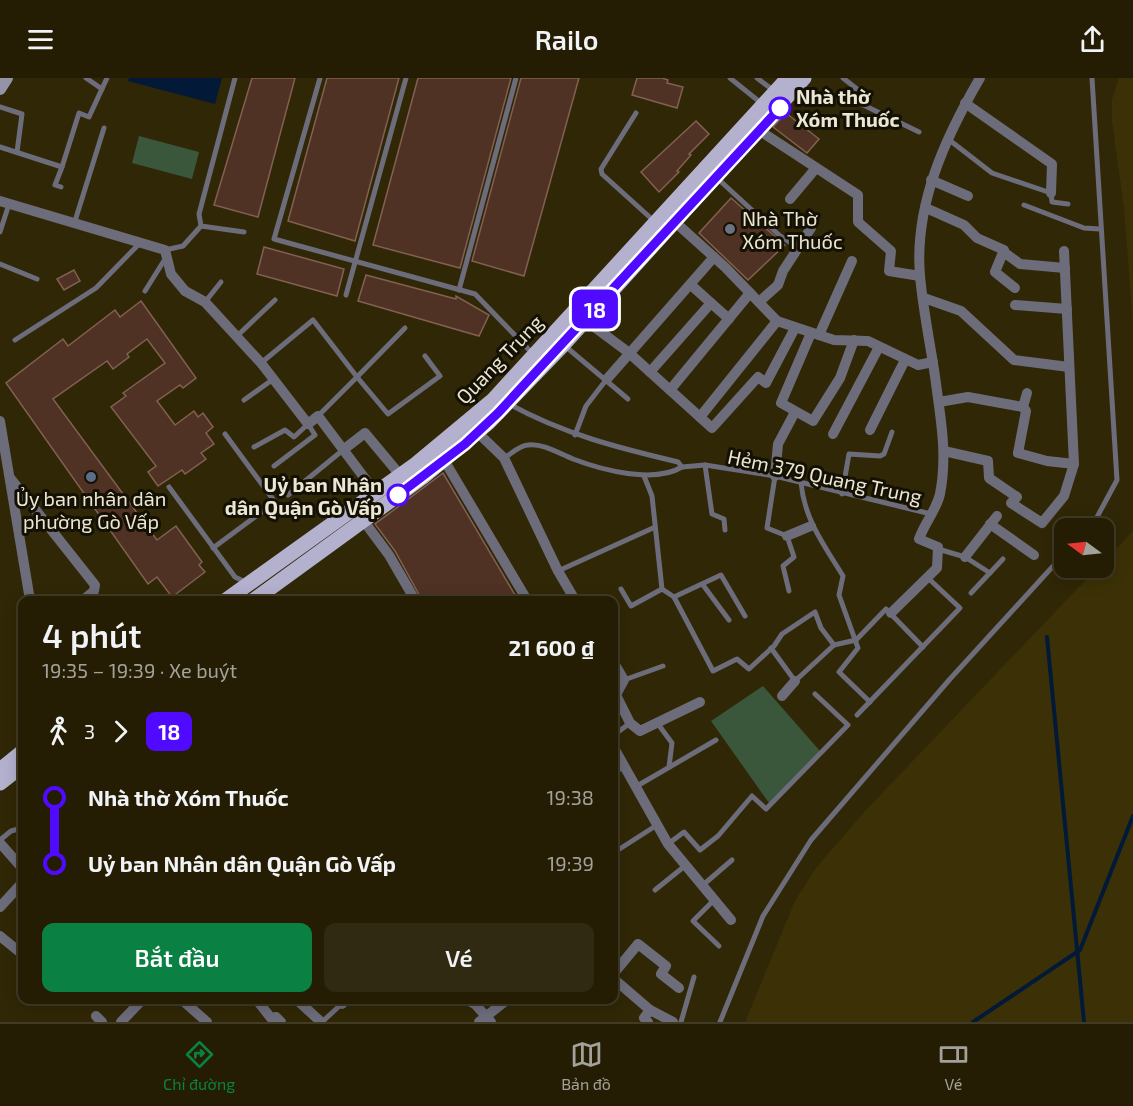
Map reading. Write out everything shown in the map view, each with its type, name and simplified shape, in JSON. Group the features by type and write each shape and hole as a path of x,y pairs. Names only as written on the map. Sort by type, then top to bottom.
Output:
{"main road":[{"path":"0,89 8,78"},
{"name":"Quang Trung","path":"232,596 375,492 508,404 760,131 781,97 788,78"},
{"name":"Quang Trung","path":"262,596 444,460 493,400 764,106 781,97 804,78"},
{"path":"248,584 256,596"},
{"path":"2,772 18,756"},
{"path":"2,772 18,767"}],"street":[{"path":"891,613 937,568 938,549 919,539 934,514 940,494 944,451 920,276 921,235 931,180 965,103 980,78"},
{"path":"965,103 1052,164 1051,193"},
{"path":"760,131 858,195 858,222 891,251 889,271 920,276"},
{"path":"790,199 816,168"},
{"path":"931,180 968,196"},
{"path":"4,202 141,241 165,254 171,274 185,291 205,302 261,363 308,424 318,416 375,492"},
{"path":"926,208 964,225 977,238 1004,250 1020,264 1065,268"},
{"path":"675,222 714,257 777,321 834,340 868,341 918,365 933,362"},
{"path":"759,302 778,285 783,271 811,228"},
{"path":"944,451 988,461 989,478 1017,497 1011,503 1042,524 1064,496 1074,464 1064,251"},
{"path":"1005,253 995,272 1015,288"},
{"path":"607,379 628,352 714,257"},
{"path":"852,261 781,403 795,412 814,419 840,378 854,340"},
{"path":"691,285 729,319"},
{"path":"670,390 750,293"},
{"path":"924,298 961,311 1014,360 1069,367"},
{"path":"650,372 711,303"},
{"path":"1015,305 1067,309"},
{"path":"585,320 628,352 712,428 758,377 766,383 795,328"},
{"path":"700,417 777,321"},
{"path":"833,434 879,347"},
{"path":"870,430 905,360"},
{"path":"1027,393 1023,407 1026,411 1018,453 1047,461 1074,464"},
{"path":"939,402 968,397 1023,407"},
{"path":"775,476 778,444 795,412"},
{"path":"0,421 29,596"},
{"path":"473,427 504,458 558,571 573,596"},
{"path":"343,450 365,433 400,475"},
{"path":"444,460 525,596"},
{"path":"9,477 95,585 94,591 88,596"},
{"path":"363,520 389,555 410,596"},
{"path":"965,557 994,520 1034,555"},
{"path":"787,536 811,526"},
{"path":"618,670 624,680 618,691"},
{"path":"782,696 795,681"},
{"path":"618,701 630,723 640,732 700,702"},
{"path":"618,754 668,844 730,920"},
{"path":"0,842 18,863"},
{"path":"0,907 18,887"},
{"path":"0,936 18,951"},
{"path":"618,968 638,944 666,966 661,974 679,988"},
{"path":"618,983 650,1010 673,1022"},
{"path":"121,1022 138,1004"},
{"path":"187,1004 207,1022"},
{"path":"260,1004 270,1018 276,1017 281,1022"},
{"path":"301,1004 321,1022"},
{"path":"475,1004 485,1020 503,1004"},
{"path":"648,1022 644,1018 650,1010"}],"lane":[{"path":"86,78 102,89"},
{"path":"61,187 55,185 79,113 90,117 107,78"},
{"path":"201,226 199,214 235,78"},
{"path":"320,78 274,240 476,294 534,355"},
{"path":"346,295 406,78"},
{"path":"459,290 516,78"},
{"path":"730,78 764,106"},
{"path":"843,78 857,89 853,100 919,132"},
{"path":"1092,78 1117,480 1097,518"},
{"path":"759,79 781,97"},
{"path":"0,107 22,114 17,152"},
{"path":"636,113 603,163 602,174 657,223"},
{"path":"75,221 104,128"},
{"path":"948,140 992,173 1051,193 1052,201 1068,204"},
{"path":"0,147 62,167"},
{"path":"716,177 779,235 798,248"},
{"path":"0,232 4,202"},
{"path":"1024,205 1084,228 1100,229"},
{"path":"201,226 244,232"},
{"path":"145,291 165,254 183,246 201,226"},
{"path":"15,340 96,288 141,241"},
{"path":"0,264 37,279"},
{"path":"205,302 221,282"},
{"path":"236,337 275,300"},
{"path":"261,363 313,320 388,414 440,376 425,356"},
{"path":"318,416 405,328"},
{"path":"563,345 607,379 628,399"},
{"path":"575,435 586,406 607,379"},
{"path":"244,400 272,380"},
{"name":"Hẻm 379 Quang Trung","path":"508,404 575,435 678,462 682,467 705,465 775,476 842,494 934,514"},
{"path":"254,447 285,430 294,437 308,424 315,435 274,466"},
{"path":"842,494 849,454 880,456 884,454 892,432"},
{"path":"213,548 275,502 225,434"},
{"path":"504,458 527,444 540,446 578,461 644,476 672,473 682,467"},
{"path":"288,495 343,450"},
{"path":"705,465 712,514 724,519 725,530"},
{"path":"644,476 652,496 653,528 660,557 662,589"},
{"path":"775,476 767,528 787,536 794,557 783,566 789,591"},
{"path":"801,482 803,502 811,526 843,576 839,595 858,648 839,672 870,702"},
{"path":"169,487 235,577 248,584"},
{"path":"558,571 653,528"},
{"path":"938,549 965,557 990,573"},
{"path":"971,593 1003,559"},
{"path":"720,1022 763,916 811,840 950,680 1054,565"},
{"path":"674,597 721,575 745,616"},
{"path":"857,715 960,608 928,578"},
{"path":"703,585 729,620"},
{"path":"621,589 631,606 662,589"},
{"path":"662,589 674,597 713,671 737,659 749,669 782,634 815,612 821,628 834,645"},
{"path":"771,648 795,681 834,645 856,640 886,609 923,647"},
{"path":"624,680 663,666"},
{"path":"668,844 684,832 700,850 718,836 752,796 766,809 848,724 815,694"},
{"path":"618,732 630,723"},
{"path":"658,724 672,743 669,767"},
{"path":"637,786 716,740"},
{"path":"618,770 626,766"},
{"path":"618,850 658,824"},
{"path":"0,842 10,831 18,829"},
{"path":"703,885 732,860"},
{"path":"655,890 686,865"},
{"path":"713,901 693,921 719,946"},
{"path":"681,1022 694,977"},
{"path":"321,1022 339,1004"}],"shaded area":[{"path":"1119,78 1133,78 1133,325 1124,208 1112,121 1112,99"},
{"path":"1133,531 1133,1022 745,1022 795,901 816,868 866,810 1087,578 1114,578 1114,551"}],"green space":[{"path":"139,136 199,152 192,179 132,163"},
{"path":"763,686 820,751 769,803 711,721"}],"water":[{"path":"129,78 222,78 215,104 128,81"}],"building":[{"path":"252,78 295,78 258,217 214,205"},
{"path":"327,78 399,78 355,241 288,221"},
{"path":"418,78 511,78 460,268 373,245"},
{"path":"521,78 579,78 524,276 472,261"},
{"path":"637,78 662,78 668,80 667,83 683,87 677,108 632,95"},
{"path":"786,113 819,139 807,153 773,127"},
{"path":"696,121 709,134 689,154 691,155 677,171 679,172 659,192 641,172"},
{"path":"731,198 785,245 748,280 699,233"},
{"path":"264,247 344,269 337,296 257,274"},
{"path":"74,270 80,281 64,290 57,279"},
{"path":"366,275 456,299 456,296 489,315 479,336 358,301"},
{"path":"141,301 196,378 183,388 180,385 157,401 175,425 194,411 198,417 203,413 213,427 206,433 214,444 201,453 206,459 185,474 182,470 158,486 148,472 156,466 111,407 126,396 123,393 165,363 147,339 127,354 129,357 113,369 107,361 53,399 157,540 176,526 202,562 199,565 205,572 173,596 157,577 148,584 6,383 63,339 68,346 115,310 120,317"},
{"path":"443,473 516,596 420,596 395,551 375,524"}],"waterway":[{"path":"1047,637 1084,1022"},
{"path":"973,1022 1080,950 1133,816"}],"bus line":[{"name":"18","path":"398,495 465,444 498,413 780,108"}],"place":[{"name":"Nhà thờ Xóm Thuốc","path":"780,108"},
{"name":"Nhà Thờ Xóm Thuốc","path":"730,229"},
{"name":"Ủy ban nhân dân phường Gò Vấp","path":"91,477"},
{"name":"Uỷ ban Nhân dân Quận Gò Vấp","path":"398,495"}]}
